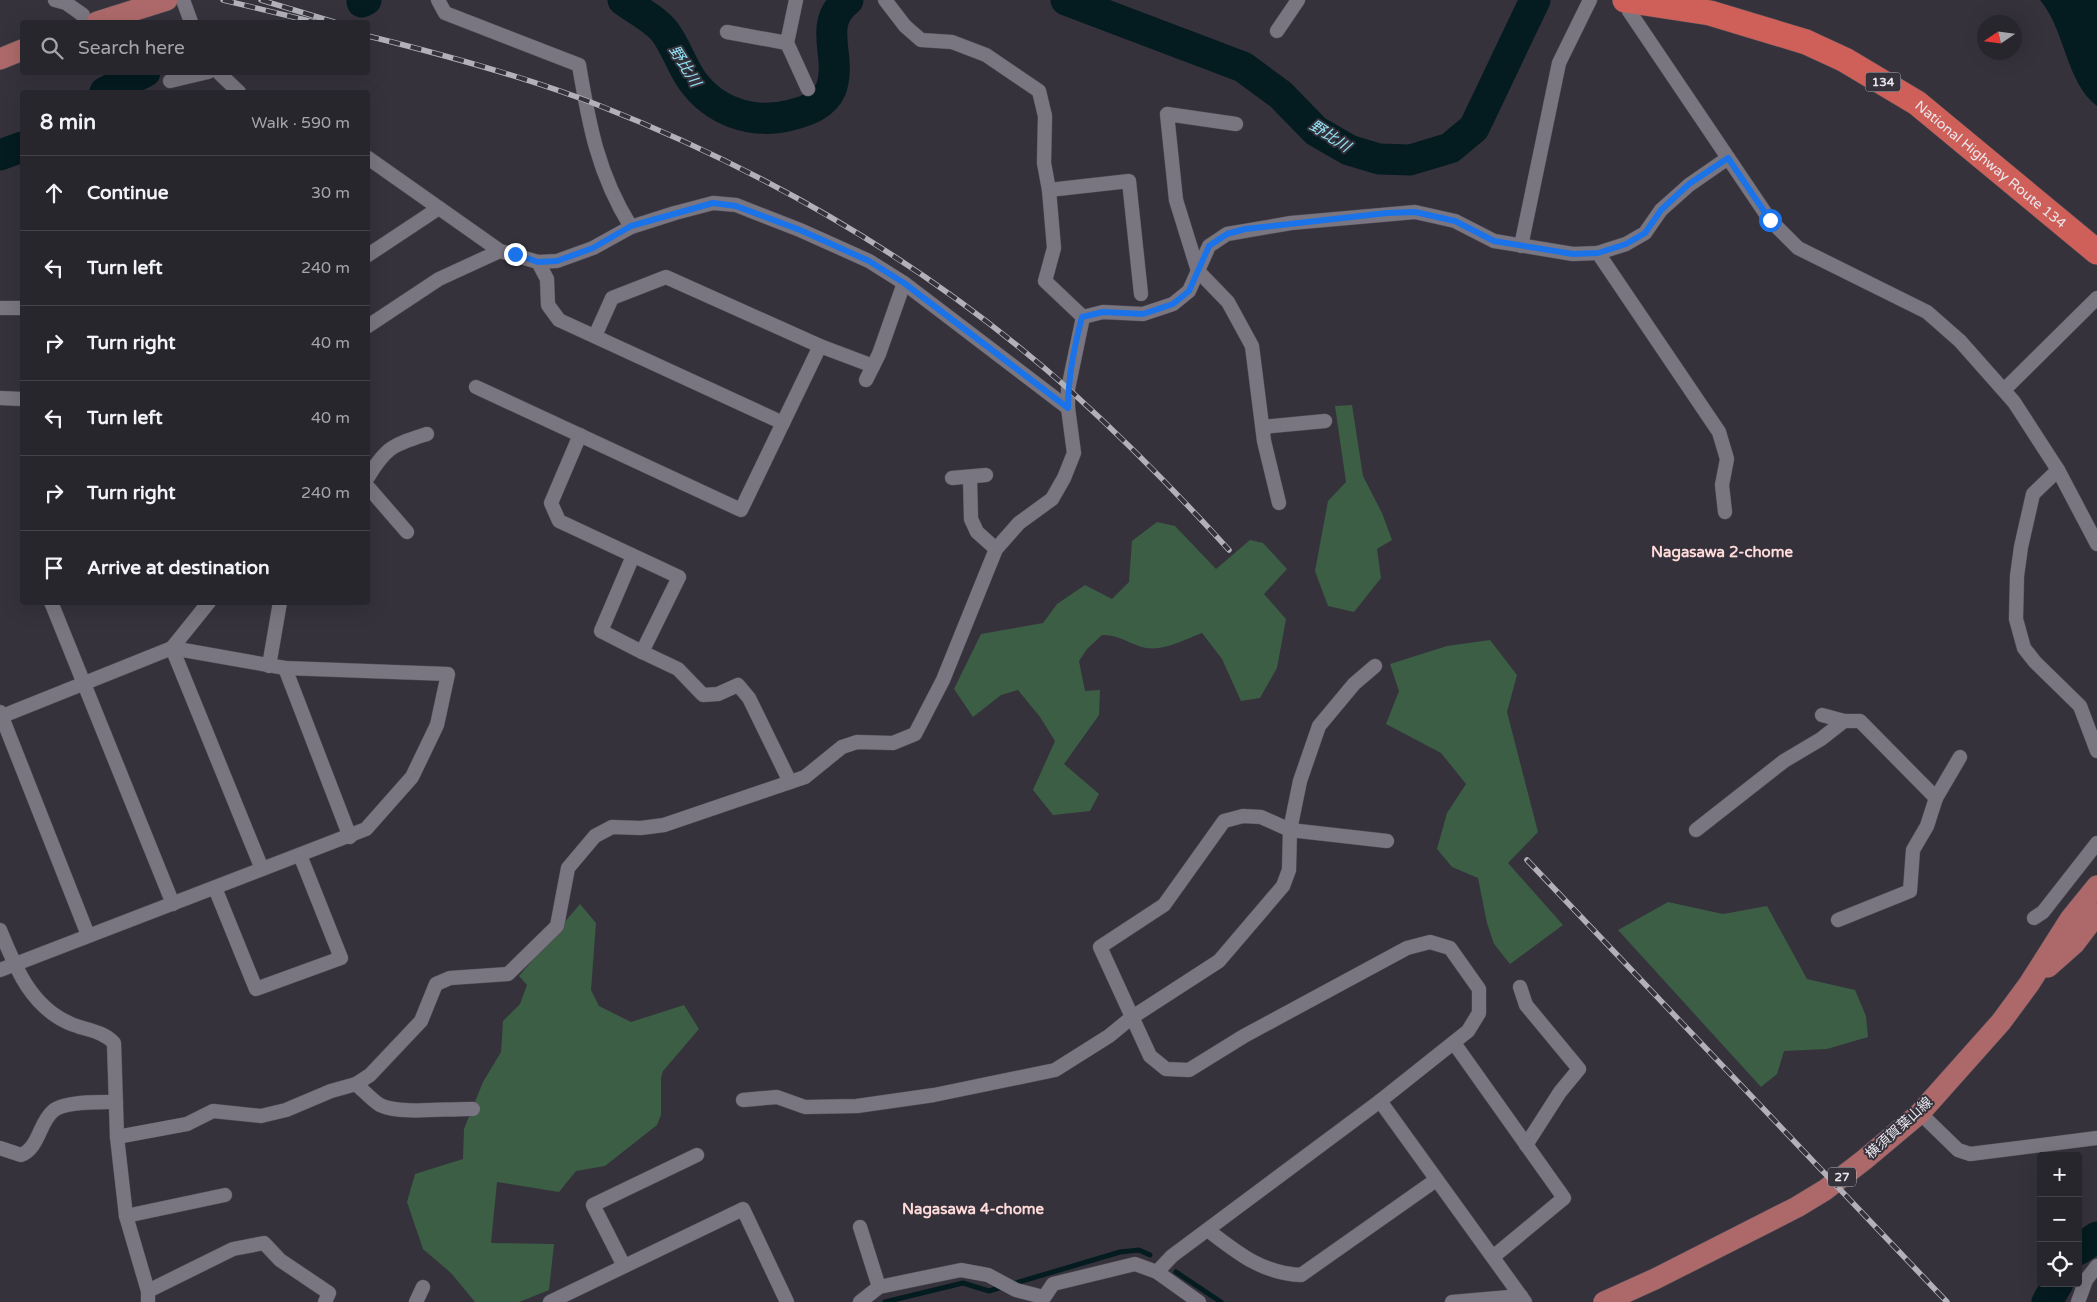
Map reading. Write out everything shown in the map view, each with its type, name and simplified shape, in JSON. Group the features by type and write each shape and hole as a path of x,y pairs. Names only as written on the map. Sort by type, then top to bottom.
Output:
{"highway":[{"name":"National Highway Route 134","path":"1627,0 1710,13 1806,42 1845,60 1917,104 2097,252"}],"main road":[{"path":"103,20 167,0"},
{"path":"0,59 20,51"},
{"name":"横須賀葉山線","path":"1605,1302 1735,1239 1825,1190 1920,1113 2001,1022 2030,984 2071,918 2097,886"},
{"name":"横須賀葉山線","path":"2030,984 2074,944 2097,914"}],"street":[{"path":"55,0 66,3 82,15 83,20"},
{"path":"183,0 190,20"},
{"path":"438,0 445,13 579,65 594,145 614,199 631,226"},
{"path":"796,0 787,43 808,89"},
{"path":"885,0 905,26 921,40 952,42 986,55 1039,90 1045,116 1044,163 1049,190 1054,248 1045,281 1082,317"},
{"path":"1277,32 1298,0"},
{"path":"1520,246 1559,63 1590,0"},
{"path":"1627,0 1629,11 1770,220 1798,248 1927,312 1960,341 2014,402 2058,470 2097,544"},
{"path":"726,32 787,43"},
{"path":"170,81 195,75"},
{"path":"221,75 237,90"},
{"path":"1236,124 1167,114 1176,200 1198,271 1228,302 1252,346 1263,427 1279,503"},
{"path":"1082,317 1103,312 1143,314 1173,304 1189,291 1209,246 1227,234 1282,224 1387,213 1415,212 1455,221 1494,241 1573,254 1598,253 1626,244 1645,233 1661,210 1689,184 1728,158"},
{"path":"370,159 500,251 538,262 557,261 593,248 631,226 713,203 736,206 800,230 869,261 904,283 1068,408"},
{"path":"1049,190 1129,181 1141,294"},
{"path":"370,254 439,208"},
{"path":"370,325 439,279 500,251"},
{"path":"1598,253 1719,432 1726,459 1722,485 1725,512"},
{"path":"538,262 547,279 548,305 559,320 783,422"},
{"path":"595,336 612,298 666,277 820,346 873,366"},
{"path":"866,380 904,283"},
{"path":"2004,390 2097,298"},
{"path":"0,308 20,308"},
{"path":"117,1137 187,1124 213,1111 261,1116 356,1084 370,1075 421,1021 436,984 450,978 508,974 557,926 568,868 595,836 612,827 641,828 664,825 805,777 842,747 857,742 893,743 915,734 943,680 996,549 1019,523 1052,498 1064,478 1074,453 1068,408 1068,389 1082,317"},
{"path":"476,387 741,510 820,346"},
{"path":"0,398 20,398"},
{"path":"1263,427 1324,421"},
{"path":"370,474 380,458 394,445 427,434"},
{"path":"580,435 551,503 559,521 678,577 642,652"},
{"path":"2058,470 2033,494 2021,547 2017,576 2016,619 2024,648 2035,662 2080,706 2097,751"},
{"path":"952,478 986,475"},
{"path":"970,476 971,519 977,532 996,549"},
{"path":"370,489 408,532"},
{"path":"633,556 601,631 678,669 703,695 718,694 738,685 749,698 790,782"},
{"path":"52,605 173,904"},
{"path":"88,935 1,716 172,648 207,605"},
{"path":"269,666 279,605"},
{"path":"0,970 350,837 366,829 412,776 437,725 448,674 285,668 172,648"},
{"path":"172,648 262,869"},
{"path":"743,1100 777,1097 805,1107 857,1106 934,1095 1055,1070 1109,1036 1132,1018 1219,961 1283,886 1289,870 1290,830 1300,781 1318,726 1354,684 1375,666"},
{"path":"285,668 350,837"},
{"path":"1822,715 1844,721 1860,721 1936,798"},
{"path":"1696,830 1784,761 1822,739 1844,721"},
{"path":"1838,920 1910,891 1913,850 1926,826 1936,798 1960,757"},
{"path":"1157,1272 1172,1256 1209,1231 1380,1101 1468,1031 1479,1013 1479,989 1464,965 1450,948 1430,942 1407,948 1350,978 1189,1070 1166,1069 1150,1056 1100,947 1164,905 1224,822 1243,816 1260,817 1290,830 1387,841"},
{"path":"2034,918 2043,912 2097,842"},
{"path":"215,888 256,990 341,958 300,855"},
{"path":"0,930 14,964 35,999 68,1023 107,1036 114,1043 117,1137 126,1216 148,1296 233,1249 264,1243 280,1260 329,1293 325,1302"},
{"path":"1520,987 1526,1005 1579,1069 1560,1092 1526,1144"},
{"path":"1454,1043 1564,1198 1493,1257"},
{"path":"356,1084 381,1105 407,1111 447,1108 474,1109"},
{"path":"1380,1101 1523,1299"},
{"path":"0,1148 21,1155 28,1152 53,1111 60,1108 88,1102 116,1102"},
{"path":"1920,1113 1958,1150 1970,1154 2097,1138"},
{"path":"624,1266 593,1205 698,1154"},
{"path":"1209,1231 1241,1256 1278,1274 1300,1275 1436,1180"},
{"path":"126,1216 225,1195"},
{"path":"550,1302 742,1209 787,1302"},
{"path":"860,1227 878,1287"},
{"path":"860,1302 878,1287 961,1270 988,1275 1016,1290 1042,1300 1053,1284 1135,1264 1157,1272 1200,1302"},
{"path":"2078,1302 2086,1280 2097,1266"},
{"path":"416,1302 423,1287"},
{"path":"1452,1302 1523,1299"}],"green space":[{"path":"1352,405 1363,476 1382,513 1392,540 1377,549 1381,578 1354,612 1328,606 1315,571 1328,501 1346,482 1335,406"},
{"path":"1157,522 1175,526 1216,569 1250,540 1263,543 1287,569 1264,594 1286,619 1277,668 1260,698 1241,701 1222,659 1202,633 1160,648 1140,647 1114,636 1102,635 1087,649 1079,661 1085,691 1100,690 1099,715 1064,764 1099,794 1090,811 1053,815 1033,790 1055,741 1040,717 1018,690 1001,695 973,717 954,689 981,634 1043,623 1057,604 1085,585 1112,599 1129,582 1132,541"},
{"path":"1490,640 1517,675 1507,712 1538,832 1508,863 1563,925 1510,964 1494,944 1487,923 1478,878 1452,867 1437,849 1447,813 1466,784 1441,753 1386,724 1399,691 1390,664 1447,646"},
{"path":"1668,902 1723,914 1767,906 1807,979 1855,990 1866,1016 1868,1037 1827,1049 1784,1051 1777,1074 1761,1087 1618,930"},
{"path":"580,904 596,923 591,990 599,1006 631,1022 684,1005 699,1029 663,1071 661,1078 661,1115 657,1125 605,1166 576,1171 559,1192 497,1182 491,1243 554,1244 549,1290 519,1302 475,1302 451,1273 423,1249 407,1202 415,1174 463,1159 464,1129 483,1082 501,1052 503,1021 520,1004 527,985 519,976"}],"shaded area":[{"path":"2040,0 2097,0 2097,106 2079,84 2055,26"}],"waterway":[{"name":"野比川","path":"362,2 366,0"},
{"name":"野比川","path":"623,0 661,27 691,79 711,100 735,113 763,118 777,118 803,112 819,103 828,95 834,77 832,41 834,20 839,10 848,0"},
{"name":"野比川","path":"1066,0 1243,67 1281,95 1316,131 1349,150 1379,159 1410,160 1450,148 1474,128 1535,0"},
{"name":"野比川","path":"109,90 139,75"},
{"name":"野比川","path":"0,155 20,148"},
{"path":"2082,1247 2097,1237"},
{"path":"885,1302 963,1283 989,1291 1120,1252 1139,1250 1150,1255"},
{"path":"1176,1272 1221,1302"},
{"path":"2047,1302 2056,1287"}],"railway":[{"path":"223,0 306,20"},
{"path":"261,0 327,20"},
{"path":"370,37 484,67 598,105 726,161 788,193 849,228 908,266 1021,348 1114,431 1229,550"},
{"path":"1527,860 1947,1302"}],"district":[{"name":"Nagasawa 2-chome","path":"1722,552"},
{"name":"Nagasawa 4-chome","path":"973,1209"}],"route":[{"path":"515,254 538,262 557,261 593,248 631,226 713,203 736,206 800,230 869,261 904,283 1068,408 1068,389 1082,317 1103,312 1143,314 1173,304 1189,291 1209,246 1227,234 1245,229 1387,213 1415,212 1455,221 1494,241 1573,254 1598,253 1626,244 1645,233 1661,210 1689,184 1728,158 1770,220"}]}
